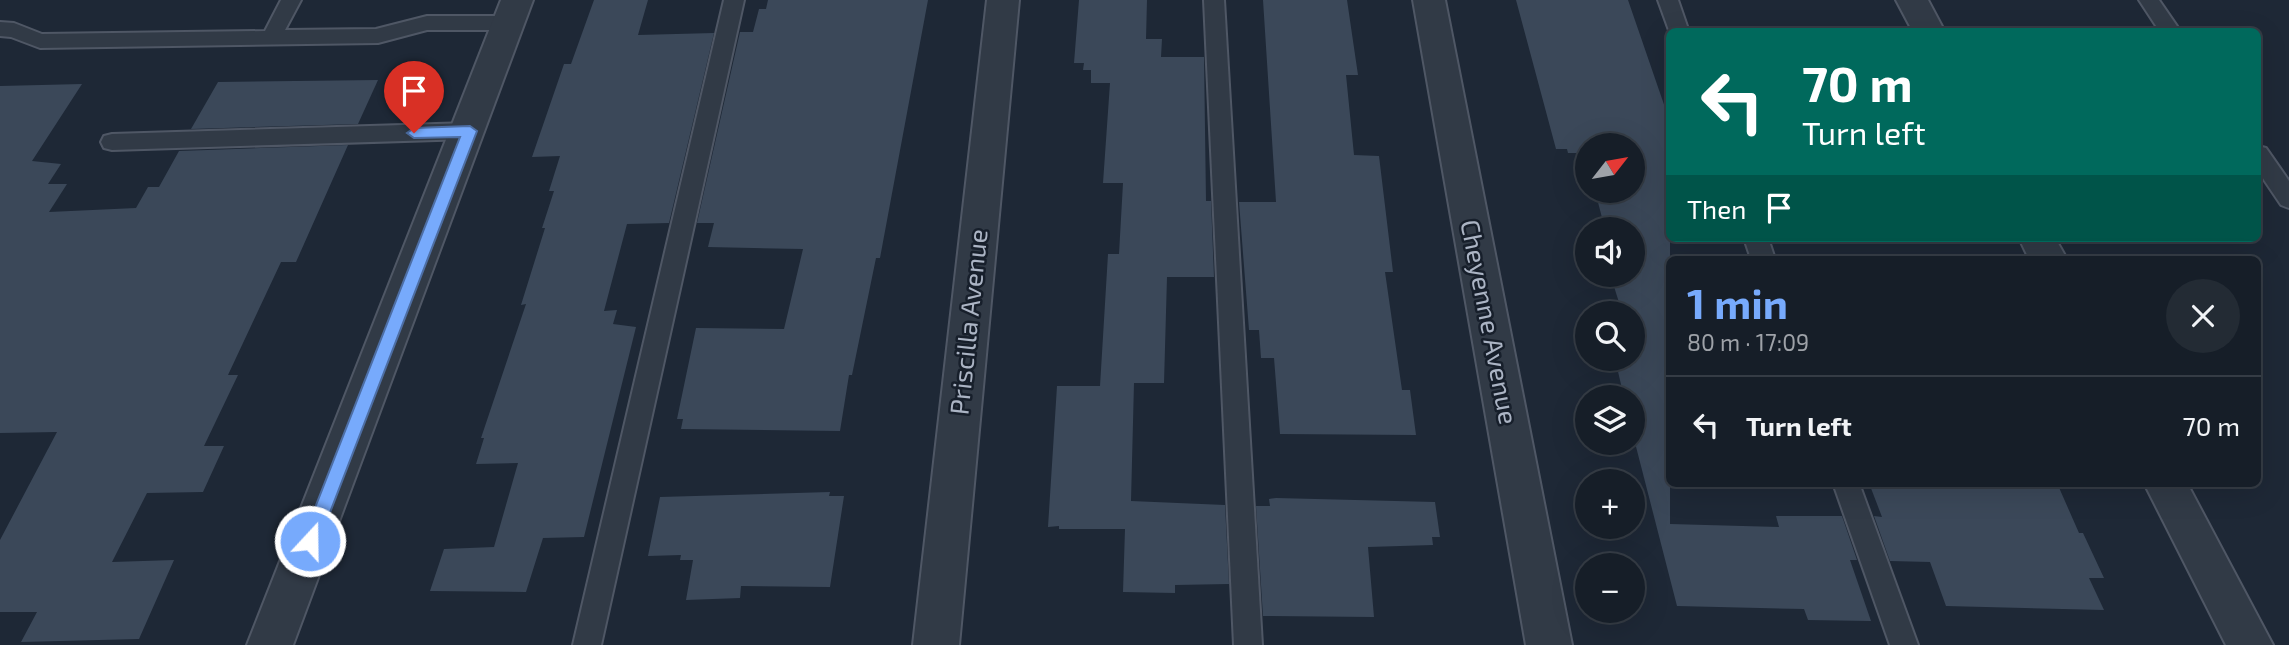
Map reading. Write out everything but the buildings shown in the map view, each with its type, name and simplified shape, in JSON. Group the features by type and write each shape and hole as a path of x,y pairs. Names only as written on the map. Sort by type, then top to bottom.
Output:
{"street":[{"name":"Priscilla Avenue","path":"936,645 1003,0"},
{"name":"Cheyenne Avenue","path":"1429,0 1549,645"},
{"path":"1912,0 1926,28"},
{"path":"270,645 470,131 513,12"},
{"path":"2167,487 2250,645"}],"lane":[{"path":"271,38 291,0"},
{"path":"587,645 734,0"},
{"path":"1214,0 1248,645"},
{"path":"1668,0 1678,28"},
{"path":"2149,0 2168,28"},
{"path":"0,29 14,30 40,41 378,36 402,27 513,12"},
{"path":"112,142 470,131"},
{"path":"2261,158 2289,199"},
{"path":"1847,487 1904,645"}],"route":[{"path":"310,541 470,131 414,133"}]}
